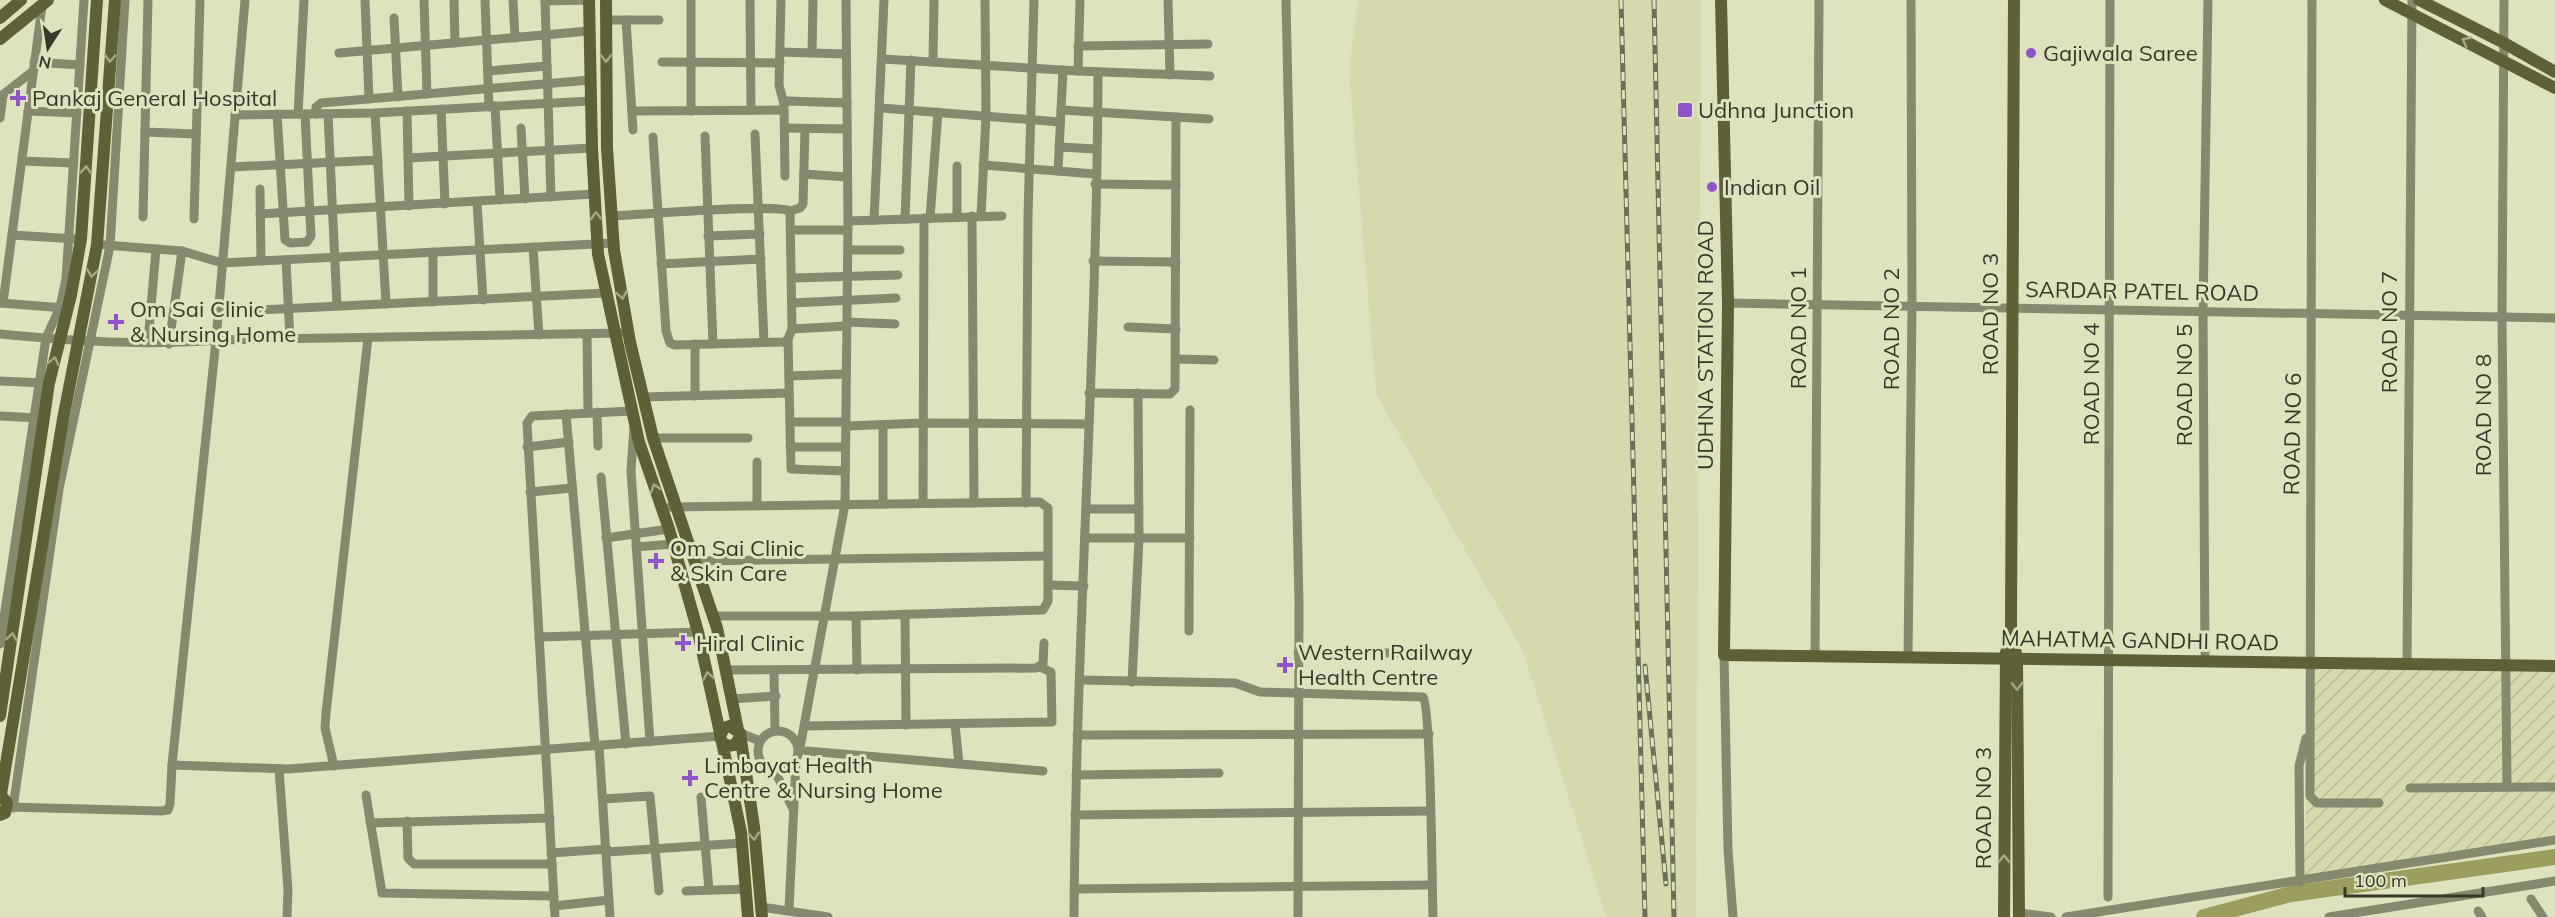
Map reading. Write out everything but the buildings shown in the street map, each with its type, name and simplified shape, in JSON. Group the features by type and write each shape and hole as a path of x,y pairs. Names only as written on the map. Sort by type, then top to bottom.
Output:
{"street":[{"path":"3,12 21,0"},
{"path":"76,239 74,163 84,0"},
{"path":"0,716 44,383 52,339 64,308 76,239 97,0"},
{"path":"103,245 114,0"},
{"path":"7,810 84,341 103,245 125,0"},
{"path":"143,217 148,0"},
{"path":"194,219 200,0"},
{"path":"7,810 168,810 216,340 245,0"},
{"path":"277,114 285,240 290,243 310,239 308,164 302,114 304,0"},
{"path":"365,0 369,99"},
{"path":"424,0 427,94"},
{"path":"454,0 454,43"},
{"path":"485,0 489,89 500,200"},
{"path":"513,0 515,38"},
{"path":"551,197 545,1 589,0 592,148 597,244 633,416 669,529 698,632 742,843 748,917"},
{"path":"606,0 608,148 612,216 628,333 653,438 713,616 726,670 754,827 762,912 789,909 828,917"},
{"path":"692,0 692,111"},
{"path":"750,0 751,110"},
{"path":"781,0 780,91 786,128 785,176"},
{"path":"812,53 813,0"},
{"path":"789,909 794,811 805,726 845,504 848,250 846,0"},
{"path":"874,220 881,108 884,0"},
{"path":"933,62 934,0"},
{"path":"974,503 976,216 983,165 986,116 985,0"},
{"path":"1026,503 1034,0"},
{"path":"1078,70 1080,0"},
{"path":"1168,0 1170,75"},
{"path":"1286,0 1299,591 1298,917"},
{"name":"UDHNA STATION ROAD","path":"1721,0 1728,303 1724,655"},
{"name":"ROAD NO 1","path":"1815,656 1819,0"},
{"name":"ROAD NO 2","path":"1908,657 1912,307 1911,0"},
{"name":"ROAD NO 3","path":"2004,917 2011,659 2010,308 2014,0"},
{"name":"ROAD NO 4","path":"2108,897 2110,0"},
{"name":"ROAD NO 5","path":"2205,662 2203,312 2208,0"},
{"name":"ROAD NO 6","path":"2312,0 2313,314 2308,663 2310,796 2318,803 2379,803"},
{"path":"2385,0 2411,6 2555,88"},
{"path":"2419,0 2504,42 2555,72"},
{"name":"ROAD NO 8","path":"2504,0 2502,317 2506,786"},
{"path":"45,3 34,67 2,303 64,308"},
{"path":"0,39 45,3"},
{"name":"ROAD NO 7","path":"2407,664 2411,6"},
{"path":"394,18 398,97"},
{"path":"606,20 659,20"},
{"path":"626,20 633,130"},
{"path":"339,52 589,31"},
{"path":"1078,46 1208,44"},
{"path":"780,52 846,54"},
{"path":"883,59 1034,69 1210,76"},
{"path":"905,219 911,60"},
{"path":"662,62 780,63"},
{"path":"0,118 2,96 34,67 80,65"},
{"path":"488,71 547,66"},
{"path":"1058,171 1063,70"},
{"path":"1074,917 1077,735 1084,586 1098,72"},
{"path":"316,114 316,107 321,103 590,80"},
{"path":"235,115 375,113 591,101"},
{"path":"784,107 788,101 847,103"},
{"path":"632,111 751,110 784,107"},
{"path":"881,108 1060,122"},
{"path":"441,109 445,204"},
{"path":"1061,110 1209,119"},
{"path":"28,111 77,113"},
{"path":"407,111 409,206"},
{"path":"923,503 927,218 938,112"},
{"path":"375,113 385,255 386,304"},
{"path":"328,114 337,306"},
{"path":"1089,393 1173,393 1176,384 1176,117"},
{"path":"521,128 525,199"},
{"path":"786,128 847,129"},
{"path":"612,216 759,210 790,211 800,208 803,204 805,129"},
{"path":"145,132 196,134"},
{"path":"755,134 764,342"},
{"path":"705,136 713,344"},
{"path":"653,137 667,338 675,345 788,339"},
{"path":"1059,147 1096,149"},
{"path":"408,158 592,148"},
{"path":"22,160 74,163"},
{"path":"231,168 378,160"},
{"path":"983,165 1095,174"},
{"path":"957,166 957,217"},
{"path":"804,174 847,177"},
{"path":"1095,184 1176,185"},
{"path":"260,189 261,261"},
{"path":"260,214 594,194"},
{"path":"477,202 483,300"},
{"path":"790,211 792,230 792,329 788,339 790,467 793,471 845,471"},
{"path":"792,230 848,226 874,220 1002,216"},
{"path":"708,236 760,234"},
{"path":"12,235 76,239"},
{"path":"103,245 182,251 222,263 614,243"},
{"path":"533,247 539,334"},
{"path":"148,342 156,249"},
{"path":"848,250 900,250"},
{"path":"169,344 182,251"},
{"path":"433,252 433,303"},
{"path":"661,264 761,259"},
{"path":"286,260 290,339"},
{"path":"1093,261 1176,262"},
{"path":"792,278 898,275"},
{"path":"218,312 606,293"},
{"path":"792,303 896,298"},
{"name":"SARDAR PATEL ROAD","path":"1728,303 2555,318"},
{"path":"792,329 847,324 895,324"},
{"path":"1128,327 1176,329"},
{"path":"0,334 84,341 169,344 216,340 628,333"},
{"path":"587,334 598,446"},
{"path":"334,766 325,728 326,713 368,338"},
{"path":"7,810 6,800 1,794 63,419 84,341"},
{"path":"695,344 695,396"},
{"path":"1176,359 1214,360"},
{"path":"789,376 846,374"},
{"path":"0,381 44,383"},
{"path":"643,397 789,393"},
{"path":"1132,682 1139,538 1138,393"},
{"path":"1189,631 1190,410"},
{"path":"555,917 527,447 529,418 593,412 633,416"},
{"path":"566,414 585,636 604,799 610,917"},
{"path":"0,416 39,418"},
{"path":"633,416 631,471 650,742"},
{"path":"0,644 39,418"},
{"path":"790,422 1088,424"},
{"path":"883,424 883,504"},
{"path":"653,438 748,438"},
{"path":"527,447 569,442"},
{"path":"790,447 846,447"},
{"path":"757,462 757,505"},
{"path":"601,477 626,744"},
{"path":"530,492 573,488"},
{"path":"662,509 676,506 1040,502 1048,508 1048,601 1043,610 856,616 713,616"},
{"path":"1086,509 1139,509"},
{"path":"606,537 669,529"},
{"path":"1085,538 1190,537"},
{"path":"636,547 673,544"},
{"path":"695,561 1048,556"},
{"path":"1048,585 1084,586"},
{"path":"905,614 906,725"},
{"path":"856,616 857,670"},
{"path":"539,637 698,632"},
{"path":"1040,667 1044,643"},
{"path":"1298,653 1412,652"},
{"path":"1724,655 1728,850 1733,917"},
{"name":"MAHATMA GANDHI ROAD","path":"1724,655 2555,666"},
{"name":"ROAD NO 3","path":"2011,659 2019,915"},
{"path":"726,670 1040,667 1051,672 1052,722 805,726"},
{"path":"774,670 775,731"},
{"path":"1081,680 1235,683 1260,692 1419,696 1426,702 1429,734 1433,917"},
{"path":"732,699 776,696"},
{"path":"955,724 958,764"},
{"path":"172,765 279,769 334,766 721,737 730,726 739,734 760,741"},
{"path":"2300,882 2299,766 2309,729"},
{"path":"775,731 784,732 792,737 801,756 789,769 775,771 764,766 758,759 760,741 775,731"},
{"path":"1077,735 1297,732 1429,734"},
{"path":"801,756 1043,771"},
{"path":"279,769 288,890 287,917"},
{"path":"775,771 794,811"},
{"path":"1076,775 1219,773"},
{"path":"2410,788 2555,787"},
{"path":"366,795 381,890 384,894 554,901 609,900"},
{"path":"604,799 650,796 660,891"},
{"path":"701,797 709,890"},
{"path":"1075,815 1298,810 1429,811"},
{"path":"370,823 550,818"},
{"path":"407,821 408,858 414,864 552,864"},
{"path":"2066,917 2300,882 2555,840"},
{"path":"552,853 742,843"},
{"path":"2329,917 2555,881"},
{"path":"1074,889 1432,885"},
{"path":"686,891 746,889"},
{"path":"2531,899 2543,917"},
{"path":"2019,915 2051,917"}],"shaded area":[{"path":"1358,0 1701,0 1696,917 1606,917 1523,651 1376,394 1349,71"},
{"path":"2312,668 2555,670 2555,837 2303,878"}],"waterway":[{"path":"2204,917 2291,894 2555,857"}],"railway":[{"path":"1621,0 1645,917"},
{"path":"1654,0 1674,917"},
{"path":"1645,666 1666,884"}],"place":[{"name":"Gajiwala Saree","path":"2031,53"},
{"name":"Pankaj General Hospital","path":"18,98"},
{"name":"Udhna Junction","path":"1685,110"},
{"name":"Indian Oil","path":"1712,187"},
{"name":"Om Sai Clinic & Nursing Home","path":"116,322"},
{"name":"Om Sai Clinic & Skin Care","path":"656,561"},
{"name":"Hiral Clinic","path":"683,643"},
{"name":"Western Railway Health Centre","path":"1285,665"},
{"name":"Limbayat Health Centre & Nursing Home","path":"690,778"}]}
